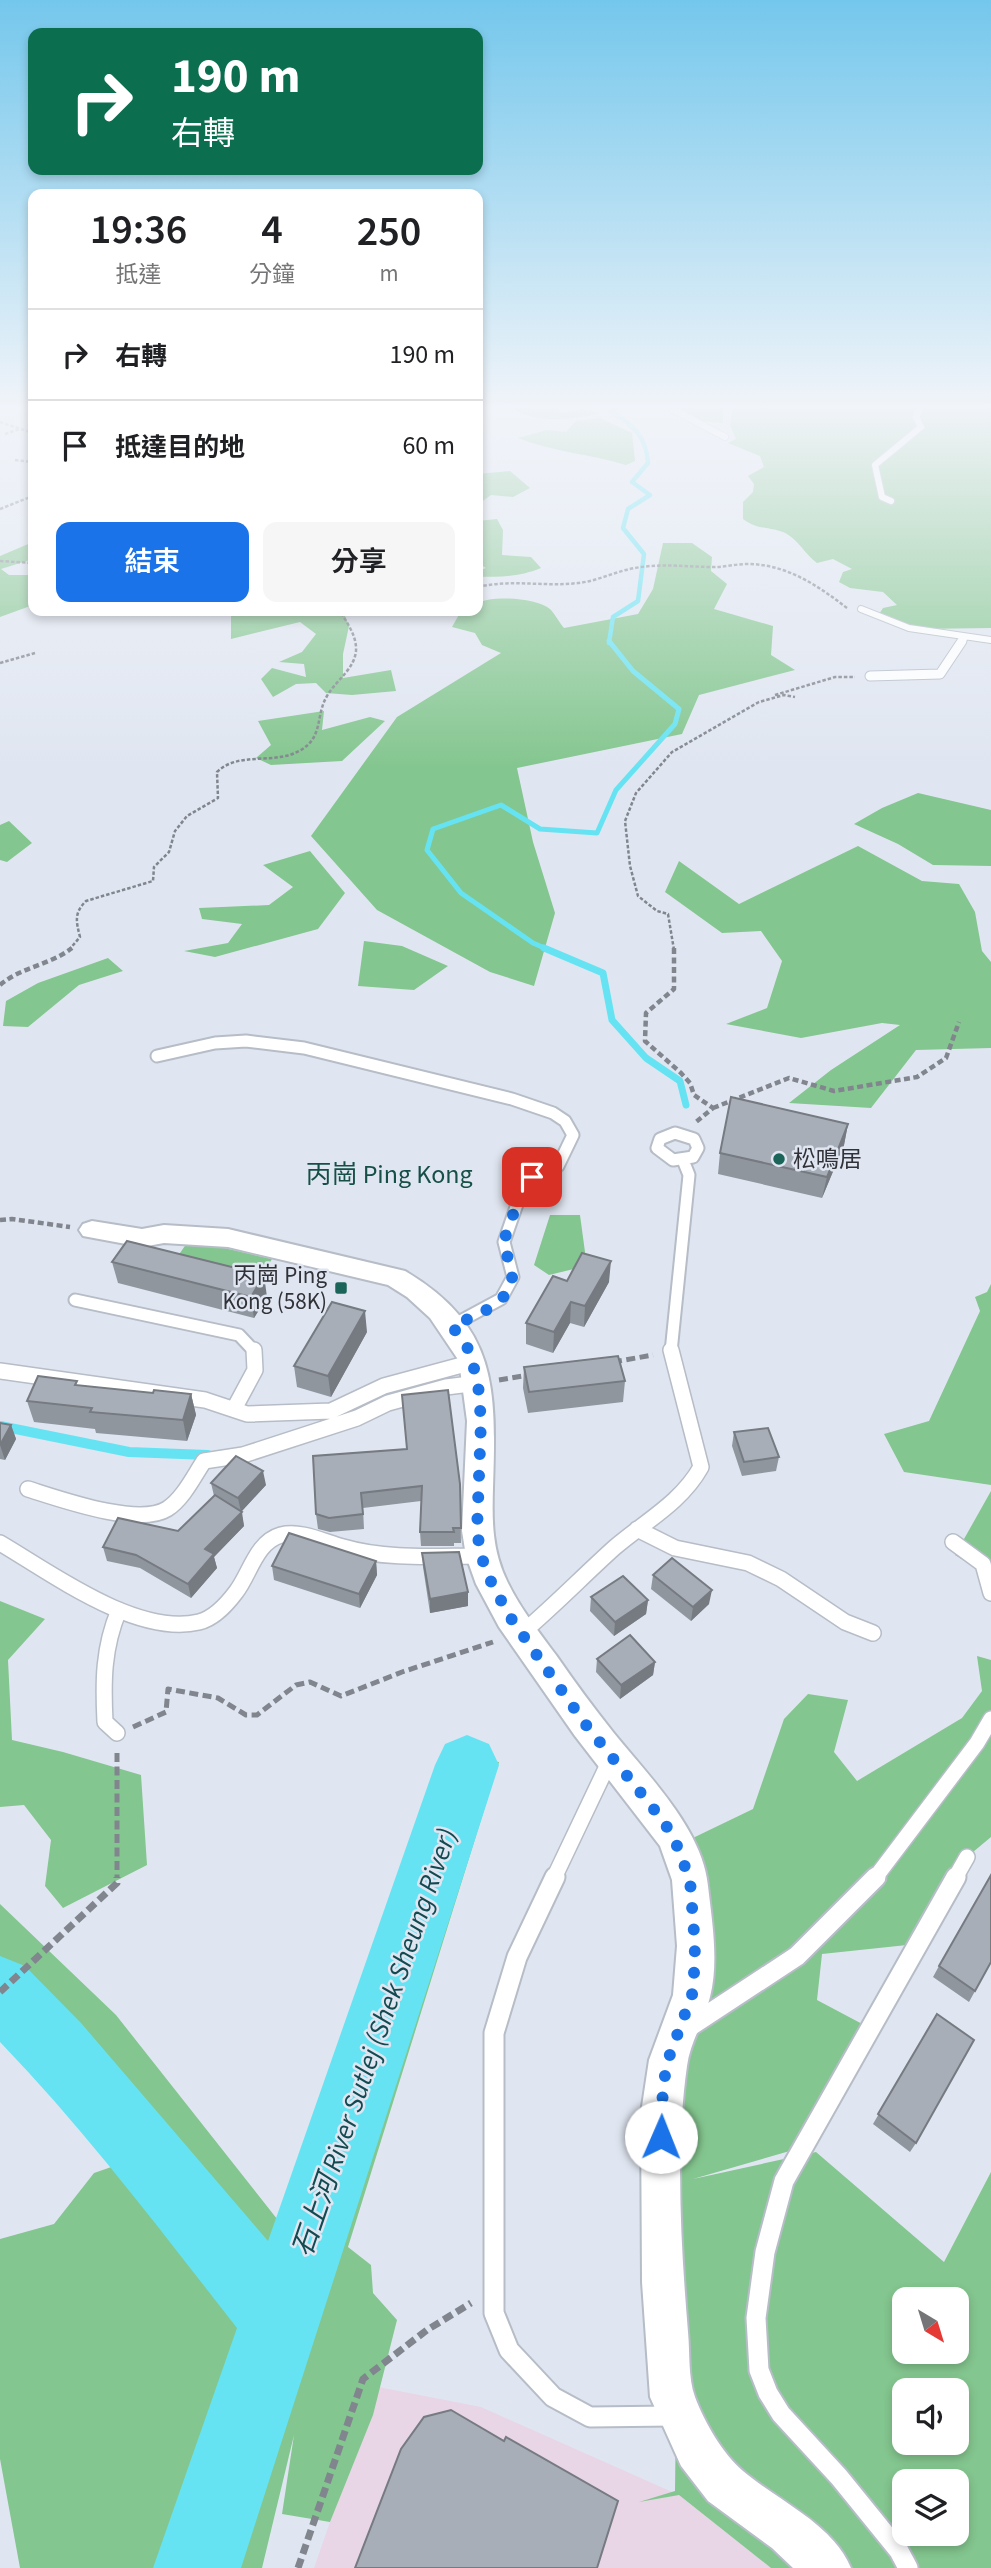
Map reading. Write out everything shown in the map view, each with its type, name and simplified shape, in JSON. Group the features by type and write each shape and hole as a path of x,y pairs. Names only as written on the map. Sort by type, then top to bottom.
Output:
{"street":[{"path":"92,1230 142,1238 164,1234 228,1238 396,1278 416,1290 452,1326 469,1350 476,1372 481,1421 477,1531 481,1556 492,1584 522,1633 674,1838 690,1880 695,1946 692,1995 668,2060 661,2113 663,2282 672,2397 679,2417 697,2450 724,2485 788,2532 828,2568"}],"lane":[{"path":"861,609 901,628 991,640"},
{"path":"870,676 929,677 940,674 965,637"},
{"path":"156,1056 215,1043 246,1041 304,1048 512,1099 553,1113 565,1121 573,1135 558,1166 532,1177 524,1184 504,1242 512,1267 513,1277 509,1288 490,1308 452,1326"},
{"path":"522,1633 637,1529 683,1492 697,1477 701,1467 671,1352 689,1175 683,1160"},
{"path":"75,1300 239,1335 251,1342 256,1352 256,1370 234,1409"},
{"path":"0,1371 205,1400 247,1414 331,1411 384,1386 476,1372"},
{"path":"28,1489 109,1511 151,1514 166,1510 204,1461 243,1455 356,1418 388,1403 446,1387 476,1372"},
{"path":"637,1529 675,1548 748,1563 781,1579 845,1622 873,1633"},
{"path":"0,1543 119,1610 168,1623 200,1622 225,1606 245,1579 258,1551 270,1540 286,1534 351,1550 398,1556 481,1556"},
{"path":"953,1542 983,1564 991,1593"},
{"path":"117,1733 105,1722 102,1659 107,1635 119,1610"},
{"path":"677,2035 797,1956 870,1885 977,1743 991,1719"},
{"path":"612,1757 517,1956 494,2033 494,2313 509,2350 552,2397 590,2417 679,2417"},
{"path":"908,2568 899,2551 839,2477 782,2414 768,2393 759,2370 756,2318 765,2252 784,2181 967,1857"}],"path":[{"path":"0,561 28,563"},
{"path":"483,586 500,582 538,586 581,583 633,568 670,564 722,567 749,564 798,575 810,580 850,611 861,609"},
{"path":"0,985 21,971 55,958 76,945 80,937 74,922 75,913 84,903 106,892 146,885 153,881 153,867 169,852 174,831 187,816 218,798 217,772 223,766 290,756 312,744 320,733 325,697 347,673 356,649 356,636 343,616"},
{"path":"0,663 35,653"},
{"path":"713,1108 694,1095 690,1083 681,1073 645,1041 646,1013 674,989 676,958 668,914 657,911 638,895 630,866 625,821 636,793 672,752 759,702 785,691 835,677 870,676"},
{"path":"759,702 784,695 795,697"},
{"path":"694,1123 713,1108 789,1078 834,1091 916,1077 946,1058 959,1022"},
{"path":"0,1220 12,1219 92,1230"},
{"path":"602,1363 671,1352"},
{"path":"476,1372 534,1374"},
{"path":"0,1992 117,1882 117,1733 166,1712 168,1689 218,1698 246,1715 257,1715 296,1685 310,1682 341,1696 402,1672 522,1633"},
{"path":"298,2568 363,2379 427,2330 494,2289"}],"shaded area":[{"path":"368,2385 481,2407 679,2495 771,2568 314,2568 330,2522"}],"green space":[{"path":"483,528 502,528 502,555 531,557 541,568 517,575 483,577 483,569 486,568 483,566"},
{"path":"767,528 991,528 991,628 918,629 877,617 883,608 897,605 883,592 850,588 839,582 843,572 852,569 833,559 817,563 795,540"},
{"path":"663,543 692,543 712,557 711,571 727,584 714,609 773,626 771,655 795,670 699,695 682,734 517,768 533,842 555,913 534,986 490,972 377,910 311,836 397,717 501,653 482,645 475,633 452,627 458,616 483,616 485,601 504,598 525,600 550,609 564,628 638,614 653,589"},
{"path":"28,544 28,561 1,569 9,575 28,575 28,607 0,617 0,556"},
{"path":"231,616 345,616 349,626 343,654 343,678 391,670 396,691 352,695 326,693 316,683 296,684 273,697 261,679 272,668 306,677 304,664 279,662 302,652 316,634 300,622 231,639"},
{"path":"324,711 322,730 370,717 385,721 342,761 271,765 256,758 271,745 258,721"},
{"path":"918,793 991,810 991,866 933,865 898,844 854,824 882,808"},
{"path":"9,821 32,843 7,862 0,860 0,825"},
{"path":"858,846 922,881 959,884 975,912 982,951 991,962 991,1048 916,1050 871,1108 789,1103 831,1070 900,1025 882,1023 801,1038 726,1024 767,1008 782,961 761,931 722,933 665,892 679,861 739,904"},
{"path":"310,851 345,893 318,929 215,957 184,951 228,943 242,924 202,919 199,908 269,905 293,887 263,865"},
{"path":"364,941 402,946 448,966 414,990 358,986"},
{"path":"108,958 123,971 79,985 28,1027 3,1026 6,1001 38,983"},
{"path":"550,1215 580,1215 585,1252 582,1267 549,1275 534,1265"},
{"path":"189,1240 272,1259 255,1286 171,1266"},
{"path":"991,1284 991,1485 904,1472 884,1434 929,1421 980,1311 975,1297 987,1292"},
{"path":"991,1491 991,1577 955,1555"},
{"path":"0,1601 45,1619 8,1660 12,1740 141,1775 147,1865 63,1908 45,1886 51,1840 24,1805 0,1807"},
{"path":"977,1656 991,1660 991,1837 967,1857 907,1945 822,1954 817,2000 866,2026 807,2146 693,2179 816,2152 944,2262 991,2172 991,2568 771,2568 679,2495 639,2502 675,2491 681,2016 709,1993 670,1849 753,1809 784,1719 808,1694 848,1700 834,1752 857,1781 962,1718 982,1691"},
{"path":"447,1756 499,1762 348,2247 371,2265 373,2293 397,2320 373,2415 330,2522 282,2514 294,2435 262,2568 20,2568 0,2459 0,2239 54,2224 94,2173 117,2165 0,2032 0,1904 116,2015 281,2224"}],"building":[{"name":"松鳴居","path":"731,1097 848,1124 827,1177 720,1153"},
{"path":"127,1241 264,1275 251,1297 112,1262"},
{"path":"582,1253 611,1261 585,1306 571,1302 554,1332 526,1323 553,1276 567,1281"},
{"path":"332,1302 365,1311 328,1376 294,1366"},
{"path":"618,1356 625,1381 529,1392 524,1367"},
{"path":"38,1376 77,1381 75,1385 191,1394 183,1420 90,1412 92,1408 27,1401"},
{"path":"448,1390 460,1484 461,1528 453,1528 454,1532 420,1532 422,1486 361,1493 363,1514 329,1518 316,1514 313,1456 407,1449 402,1395"},
{"path":"0,1423 11,1425 0,1445"},
{"path":"768,1428 779,1457 744,1462 734,1432"},
{"path":"236,1456 263,1471 238,1498 211,1483"},
{"path":"215,1495 242,1512 205,1549 214,1554 188,1584 136,1555 103,1547 118,1518 178,1531"},
{"path":"289,1533 376,1561 359,1594 272,1566"},
{"path":"459,1552 468,1592 430,1599 422,1553"},
{"path":"672,1558 712,1590 693,1607 653,1575"},
{"path":"623,1576 648,1600 615,1622 591,1597"},
{"path":"630,1635 655,1662 621,1685 597,1659"},
{"path":"991,1875 991,1962 975,1991 939,1966"},
{"path":"937,2014 974,2040 916,2143 878,2114"},
{"path":"451,2410 504,2441 506,2437 618,2501 597,2568 355,2568 401,2449 424,2417"}],"waterway":[{"path":"609,641 613,617 638,601 644,554 623,528"},
{"path":"549,950 533,943 461,893 427,850 433,829 501,805 540,829 597,833 616,790 675,724 679,709 633,671 609,641"},
{"path":"544,948 603,973 612,1020 646,1058 680,1081 686,1105"},
{"path":"0,1426 129,1452 208,1455"},
{"name":"石上河 River Sutlej (Shek Sheung River)","path":"281,2319 467,1765"},
{"name":"石上河 River Sutlej (Shek Sheung River)","path":"0,1991 56,2048 162,2172 281,2319"},
{"name":"石上河 River Sutlej (Shek Sheung River)","path":"197,2568 281,2319"}],"place":[{"name":"松鳴居","path":"779,1159"},
{"name":"丙崗 Ping Kong (58K)","path":"341,1288"}],"district":[{"name":"丙崗 Ping Kong","path":"389,1174"}],"route":[{"path":"532,1177 524,1184 504,1242 512,1267 513,1277 509,1288 490,1308 452,1326 469,1350 473,1361 481,1407 477,1531 481,1556 510,1617 586,1725 661,1818 684,1860 693,1901 694,1973 692,1995 668,2060 663,2086 661,2137"}]}
